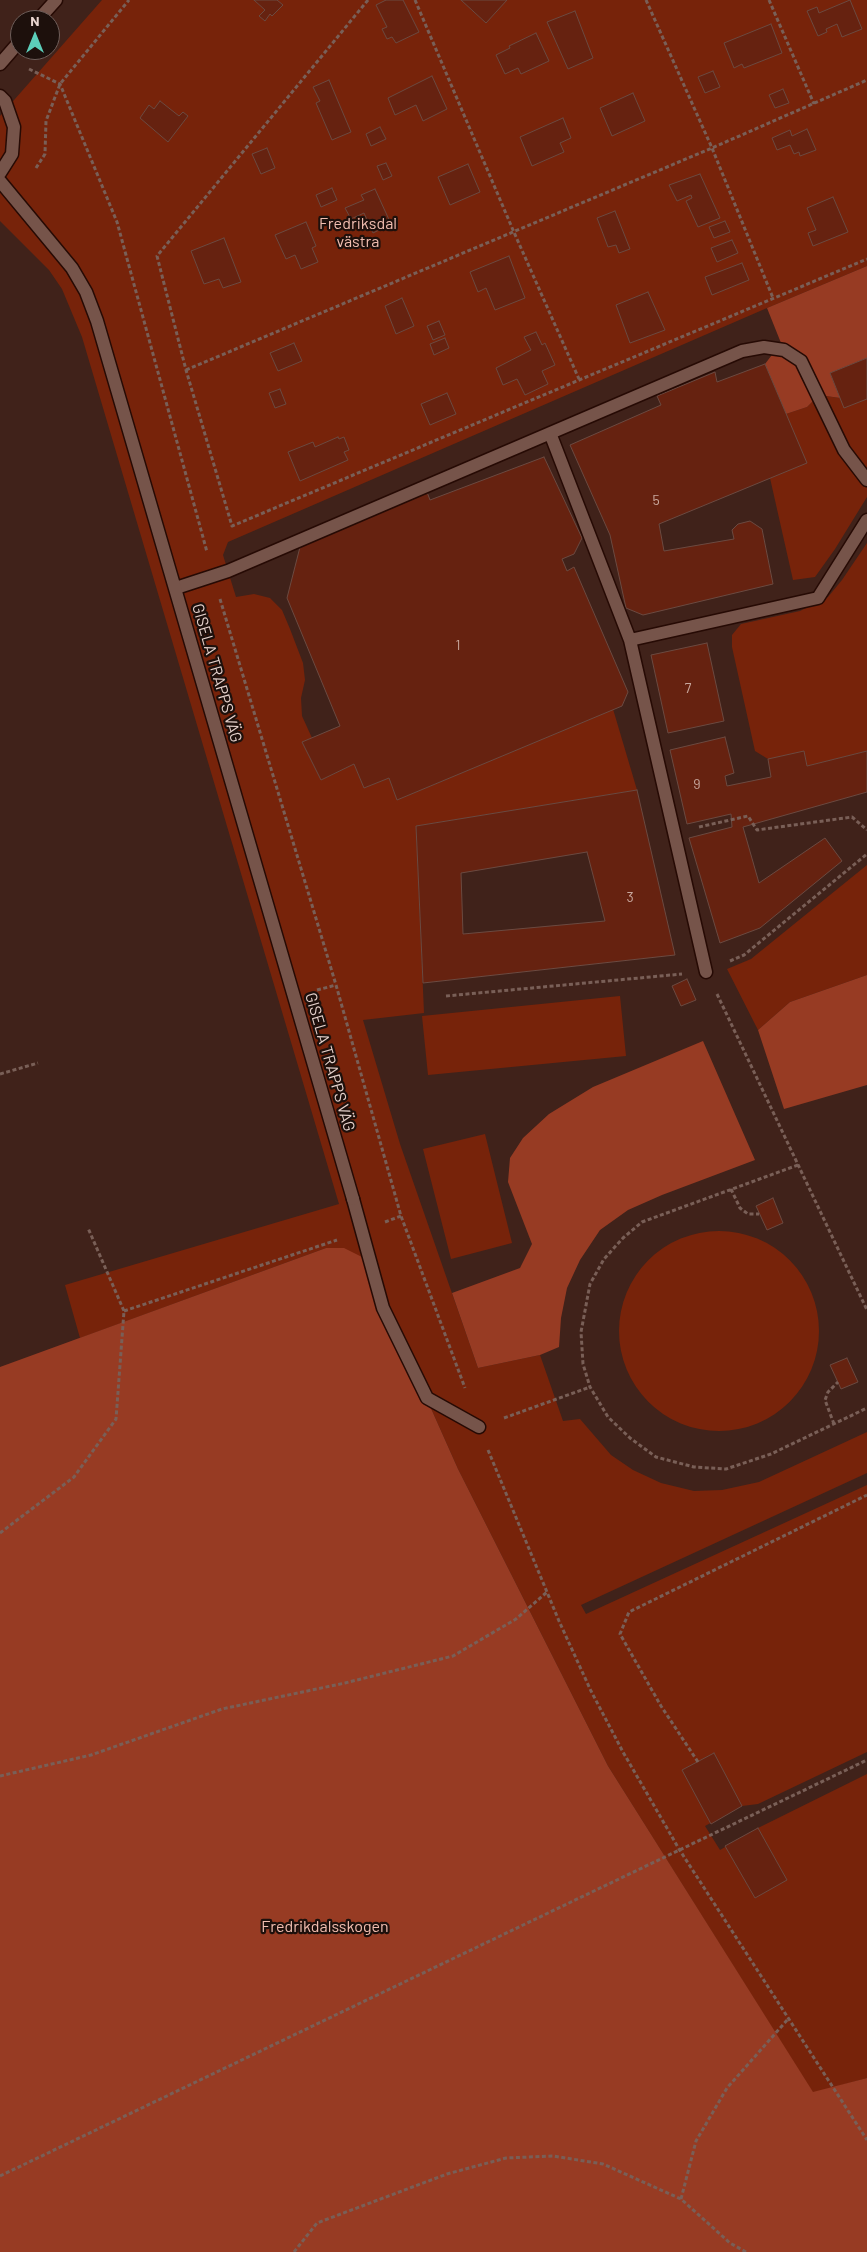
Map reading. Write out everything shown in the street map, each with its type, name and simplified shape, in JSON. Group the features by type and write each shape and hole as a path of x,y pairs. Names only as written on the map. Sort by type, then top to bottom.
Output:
{"street":[{"path":"47,10 56,0"},
{"path":"0,96 5,101 14,127 12,154 0,173"},
{"name":"GISELA TRAPPS VÄG","path":"0,181 56,248 86,292 97,321 176,588 383,1308 427,1398 479,1427"},
{"path":"176,588 228,571 742,351 764,346 784,350 801,361 844,450 867,480"},
{"path":"550,433 630,640 706,972"},
{"path":"630,640 818,598 867,520"}],"path":[{"path":"15,201 45,154 46,121 60,84 129,0"},
{"path":"368,0 157,256 186,370 232,526 867,259"},
{"path":"415,0 579,379"},
{"path":"646,0 712,148 773,298"},
{"path":"769,0 814,104"},
{"path":"3,61 60,84 117,222 213,576 333,976 402,1216 479,1427 547,1592 591,1692 623,1752 680,1849 867,2140"},
{"path":"186,370 513,230 712,148 867,80"},
{"path":"674,833 748,816 757,830 852,817 867,830"},
{"path":"446,996 706,972 744,955 867,854"},
{"path":"706,972 867,1310"},
{"path":"0,1074 38,1062"},
{"path":"798,1165 642,1222 623,1238 604,1259 590,1284 581,1332 583,1364 590,1387 608,1417 630,1438 656,1457 694,1467 726,1469 771,1454 867,1408"},
{"path":"731,1189 740,1208 748,1214 759,1214"},
{"path":"124,1311 362,1232 402,1216"},
{"path":"0,1533 74,1477 116,1419 124,1311 88,1228"},
{"path":"834,1424 825,1400 828,1392 838,1382"},
{"path":"479,1427 590,1387"},
{"path":"698,1762 661,1706 620,1634 629,1612 867,1495"},
{"path":"0,1776 91,1755 222,1709 346,1683 453,1656 516,1619 547,1592"},
{"path":"0,2176 867,1760"},
{"path":"681,2200 696,2142 727,2088 789,2018"},
{"path":"294,2252 317,2223 447,2174 506,2158 553,2156 604,2164 681,2200 730,2243 746,2252"}],"green space":[{"name":"Fredriksdal västra","path":"102,0 867,0 867,266 228,542 223,555 236,597 254,594 270,598 282,610 303,663 305,680 301,698 302,716 312,738 302,742 321,780 354,764 364,788 389,778 397,800 613,709 637,790 416,826 424,1013 363,1020 400,1144 478,1368 540,1355 563,1421 580,1419 611,1455 633,1470 661,1483 694,1491 722,1490 759,1482 867,1432 867,1473 581,1605 586,1614 867,1485 867,1752 758,1804 742,1806 705,1826 720,1850 758,1828 867,1774 867,2078 813,2093 608,1766 458,1469 364,1258 326,1248 80,1338 65,1285 339,1204 82,337 62,289 49,270 0,221 0,116 49,60 60,60 60,48"},
{"path":"867,266 867,358 830,373 840,398 819,395 807,407 786,414 765,364 781,343 767,308"},
{"path":"867,358 867,497 835,549 815,577 793,580 770,478 786,414 807,407 819,395 839,398 830,373"},
{"path":"867,543 867,751 807,766 804,752 768,759 755,751 732,647 732,635 741,624 800,611 828,597"},
{"path":"867,865 867,975 790,1002 758,1030 727,969 751,959"},
{"path":"867,975 867,1085 784,1109 758,1030 790,1002"},
{"path":"620,996 626,1056 428,1075 422,1016"},
{"path":"703,1041 755,1160 662,1195 628,1210 600,1230 580,1260 567,1288 561,1318 559,1347 540,1355 478,1368 452,1293 520,1268 532,1244 508,1182 510,1158 523,1138 549,1114 593,1087"},
{"path":"485,1134 512,1243 451,1259 423,1149"},
{"path":"709,1231 729,1231 748,1235 766,1242 783,1253 797,1267 812,1293 819,1321 815,1360 808,1378 797,1395 783,1409 766,1420 748,1427 729,1431 709,1431 690,1427 672,1420 655,1409 641,1395 630,1378 623,1360 619,1341 619,1321 623,1302 630,1284 641,1267 655,1253 672,1242 690,1235"},
{"name":"Fredrikdalsskogen","path":"326,1248 344,1248 364,1258 458,1469 608,1766 813,2092 867,2078 867,2252 0,2252 0,1367"}],"building":[{"path":"254,0 277,0 283,5 272,16 270,14 265,21 259,16 265,10"},
{"path":"386,0 403,0 419,32 396,43 392,37 387,39 382,29 387,27 376,5"},
{"path":"461,0 507,0 486,23"},
{"path":"850,0 862,29 842,37 837,24 826,29 827,32 818,36 807,11 817,7 819,13"},
{"path":"575,11 593,58 568,69 547,22"},
{"path":"771,24 782,53 744,68 742,64 734,68 724,43"},
{"path":"536,33 549,61 521,74 518,68 505,74 496,55 510,48 509,46"},
{"path":"713,71 720,87 705,93 698,77"},
{"path":"432,76 447,109 423,121 416,105 395,115 388,98"},
{"path":"329,80 351,132 332,140 316,103 320,101 313,87"},
{"path":"783,89 789,103 775,108 769,95"},
{"path":"633,93 645,121 612,136 600,108"},
{"path":"160,101 179,116 183,112 188,116 168,142 140,118 149,105 154,109"},
{"path":"563,118 571,138 560,143 564,152 532,166 520,137"},
{"path":"380,127 386,139 371,146 366,134"},
{"path":"807,129 816,150 800,156 799,152 794,154 790,145 777,150 772,138 790,130 792,136"},
{"path":"267,148 275,168 261,174 252,154"},
{"path":"386,163 392,176 383,180 377,166"},
{"path":"468,164 480,192 450,205 438,177"},
{"path":"700,174 720,218 698,227 686,201 692,198 691,195 677,201 669,185"},
{"path":"332,188 337,200 321,207 316,195"},
{"path":"375,189 391,224 373,233 364,213 351,219 345,208 364,200 361,195"},
{"path":"833,197 848,232 813,246 808,233 816,230 807,208"},
{"path":"615,211 630,249 619,253 616,245 608,247 597,218"},
{"path":"725,221 730,232 714,238 709,227"},
{"path":"306,222 316,246 312,248 318,262 301,269 295,255 286,259 275,235"},
{"path":"224,238 241,282 223,288 219,279 204,284 191,251"},
{"path":"732,240 738,253 717,262 711,248"},
{"path":"509,256 525,298 495,310 486,288 478,292 470,272"},
{"path":"742,263 749,280 712,295 705,277"},
{"path":"648,292 665,330 630,343 616,305"},
{"path":"402,298 414,326 396,334 385,306"},
{"path":"439,321 445,335 433,340 427,326"},
{"path":"536,332 542,345 545,343 555,365 542,371 548,384 525,395 517,379 503,385 496,368 531,350 524,337"},
{"path":"445,338 449,348 434,355 430,344"},
{"path":"294,343 302,361 278,371 270,353"},
{"path":"867,358 867,399 844,408 830,373"},
{"path":"765,364 807,463 659,524 664,551 734,539 732,530 738,524 750,521 762,529 773,584 643,615 626,608 610,535 570,445 661,405 657,396 715,372 717,382"},
{"path":"280,389 286,404 275,408 269,393"},
{"path":"447,393 456,414 430,425 421,404"},
{"path":"338,437 339,439 344,437 349,450 344,452 348,460 300,481 288,452 313,442 315,447"},
{"path":"544,457 582,538 574,554 562,559 567,571 574,567 628,692 622,706 397,800 389,778 364,788 354,764 321,780 302,742 340,726 287,598 300,547 427,492 430,500"},
{"path":"707,643 724,721 668,733 651,655"},
{"path":"725,737 734,773 725,776 727,786 771,777 768,759 804,751 807,766 867,751 867,792 743,827 759,883 825,838 842,861 760,928 720,943 689,838 732,827 731,814 687,824 670,750"},
{"path":"637,790 675,955 423,983 416,826","holes":["587,852 605,921 463,934 461,873"]},
{"path":"687,979 696,1000 681,1006 672,986"},
{"path":"773,1198 783,1223 767,1230 756,1206"},
{"path":"847,1358 858,1382 841,1389 830,1365"},
{"path":"714,1753 742,1806 711,1824 682,1770"},
{"path":"758,1828 787,1880 755,1898 725,1846"}]}
